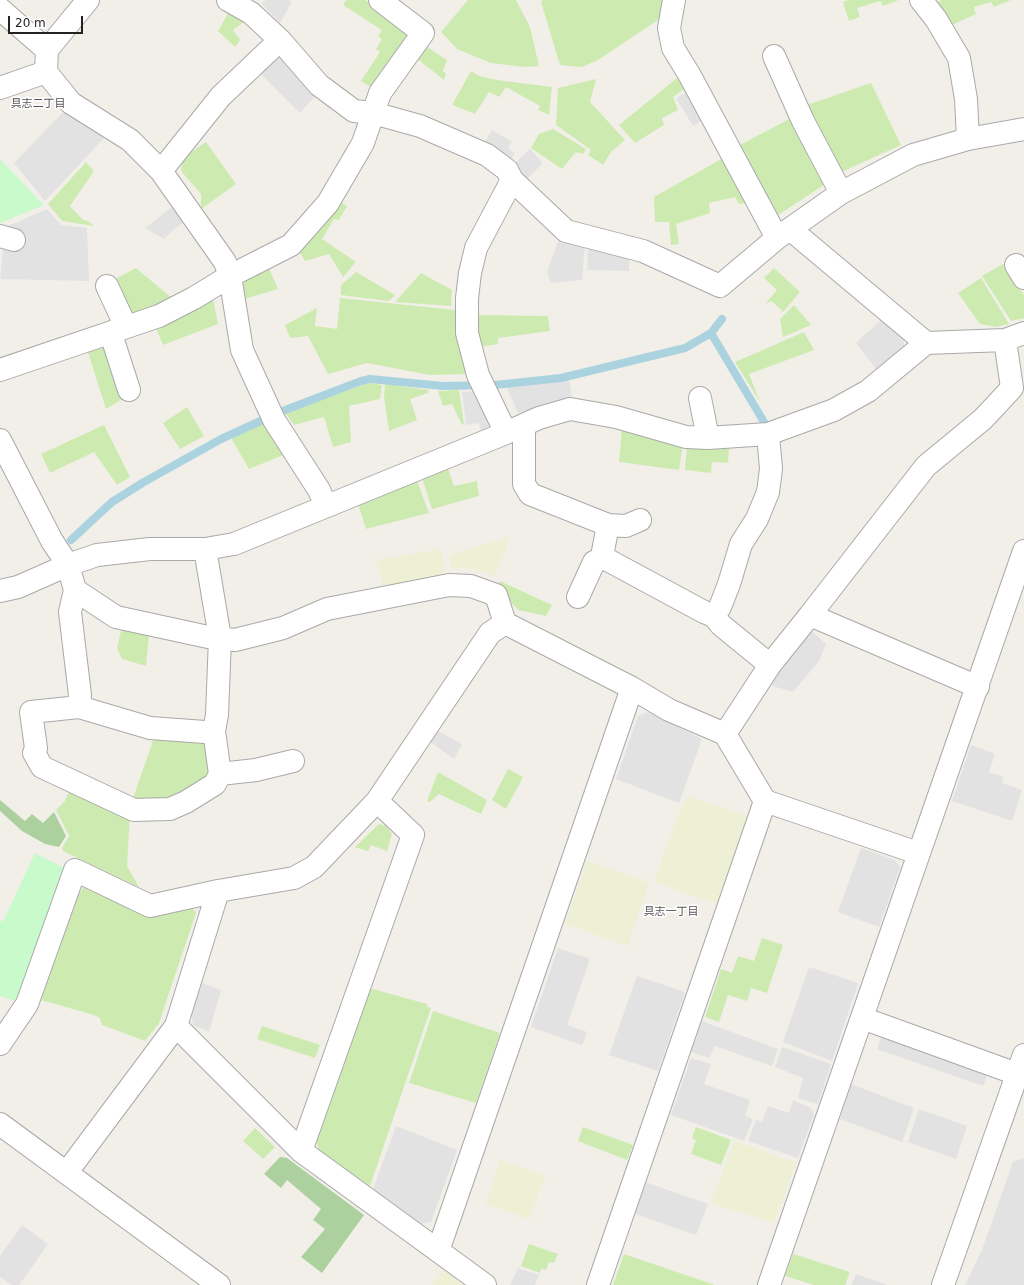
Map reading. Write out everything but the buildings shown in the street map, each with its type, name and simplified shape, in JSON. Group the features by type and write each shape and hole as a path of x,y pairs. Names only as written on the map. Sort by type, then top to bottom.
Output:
{"street":[{"path":"88,0 47,50 46,72 71,103 130,140 161,171 225,262 230,276 242,350 271,414 318,490 326,506"},
{"path":"228,0 251,13 280,40 319,85 354,111 373,113 420,126 487,155 507,170 512,180 566,231 643,251 720,286 783,234 841,193 913,155 968,139 1024,129"},
{"path":"0,370 159,316 194,298 230,276 291,245 328,203 363,143 380,92 423,33 380,0"},
{"path":"674,0 669,28 673,48 783,234 926,343"},
{"path":"921,0 936,19 959,58 966,99 968,139"},
{"path":"0,9 47,50"},
{"path":"161,171 221,96 280,40"},
{"path":"774,56 803,121 841,193"},
{"path":"0,88 46,72"},
{"path":"512,180 476,248 470,273 467,298 467,333 482,382 515,429 524,484 530,494 608,525 626,526 640,520"},
{"path":"107,286 118,331 129,390"},
{"path":"0,591 18,587 68,565 105,554 150,549 206,549 234,544 539,418 570,409 616,417 686,436 708,438 768,434 834,410 868,391 926,343 1014,336 1012,388 983,419 926,466 770,665 725,734"},
{"path":"700,398 708,438"},
{"path":"714,616 725,596 741,544 757,519 768,492 770,469 768,434"},
{"path":"0,440 52,541 68,565 75,590 70,612 80,695 79,707"},
{"path":"604,558 603,551 608,525"},
{"path":"206,549 220,638 217,715 214,731 220,774 215,784 186,802 170,808 141,811 134,810 42,767 34,754 36,748 31,712 79,707 150,728 205,732 214,731"},
{"path":"769,1285 1024,551"},
{"path":"604,558 714,616 721,625 770,665"},
{"path":"578,597 594,562 604,558"},
{"path":"75,590 116,617 235,640 283,628 327,609 449,585 471,586 496,595 505,623 632,688 669,710 725,734 765,801 918,854"},
{"path":"810,615 978,687"},
{"path":"0,1044 27,1004 76,870 150,906 218,891 294,878 314,867 378,801 490,633 505,623"},
{"path":"438,1252 632,688"},
{"path":"220,774 256,770 293,760"},
{"path":"301,1151 413,835 378,801"},
{"path":"598,1285 765,801"},
{"path":"67,1172 176,1026 218,891"},
{"path":"862,1018 1021,1064 943,1285"},
{"path":"176,1026 301,1151 485,1285"},
{"path":"0,1124 219,1285"}],"green space":[{"path":"346,0 365,0 408,27 411,33 374,89 361,81 380,52 376,49 382,39 378,36 382,30 343,5"},
{"path":"468,0 516,0 530,27 539,66 524,67 491,63 457,49 441,32"},
{"path":"543,0 666,0 667,6 658,20 598,60 582,67 560,65 541,2"},
{"path":"848,0 899,0 883,6 880,1 857,8 860,17 849,21 843,2"},
{"path":"942,0 1011,0 994,7 991,2 974,7 976,14 952,25 938,2"},
{"path":"230,10 248,19 233,30 240,40 235,47 218,31"},
{"path":"424,45 447,60 443,71 446,74 444,80 415,57"},
{"path":"471,71 479,76 497,80 552,87 549,115 538,110 540,106 506,87 499,97 489,92 475,114 452,105"},
{"path":"677,78 684,89 673,97 678,110 662,118 664,125 635,143 619,125"},
{"path":"596,79 590,102 625,140 611,152 603,165 588,155 591,150 556,125 558,88"},
{"path":"871,83 901,145 837,174 804,106"},
{"path":"795,116 827,183 772,219 738,146"},
{"path":"553,129 586,149 583,154 576,152 562,169 531,148 539,134"},
{"path":"206,142 236,184 201,209 201,194 181,171 183,158"},
{"path":"725,157 746,203 739,204 735,197 709,203 710,213 676,224 679,244 671,245 669,222 655,222 654,197"},
{"path":"0,159 44,205 0,223"},
{"path":"86,162 94,171 70,206 83,220 88,221 94,226 62,221 48,204"},
{"path":"342,203 347,206 339,220 334,219 322,239 356,262 343,277 329,254 305,261 299,251 325,224"},
{"path":"1003,264 1024,295 1024,318 1011,321 982,276"},
{"path":"136,268 173,299 151,308 127,314 111,281"},
{"path":"269,268 278,289 241,300 241,287 247,278"},
{"path":"774,268 800,292 783,312 772,301 765,304 777,290 764,278"},
{"path":"356,272 395,295 389,301 341,295 341,285"},
{"path":"421,273 452,290 451,306 395,302"},
{"path":"981,278 1009,324 996,327 980,324 958,293"},
{"path":"340,298 455,310 467,374 430,375 367,363 328,374 308,336 290,338 285,325 317,308 315,326 337,329"},
{"path":"213,299 218,324 163,345 155,326"},
{"path":"794,305 811,325 783,337 780,319"},
{"path":"477,315 548,316 550,331 498,338 498,344 479,347"},
{"path":"804,332 814,350 749,374 760,402 735,362"},
{"path":"106,346 126,397 106,409 88,352"},
{"path":"368,383 382,385 380,399 349,406 351,442 333,447 324,417 294,425 285,413"},
{"path":"385,384 429,390 428,393 410,399 417,420 389,431 384,397"},
{"path":"459,390 464,424 462,425 452,404 443,406 438,391"},
{"path":"187,407 204,436 180,449 163,423"},
{"path":"265,423 286,454 249,469 231,438"},
{"path":"104,425 130,477 117,485 94,452 50,473 41,454"},
{"path":"622,428 683,445 679,470 619,462"},
{"path":"687,445 729,449 728,463 712,462 711,473 685,470"},
{"path":"448,469 454,486 477,481 479,496 432,509 422,478"},
{"path":"417,481 429,513 366,529 357,501"},
{"path":"510,537 495,576 473,569 451,567 449,555"},
{"path":"441,549 446,573 384,589 376,560"},
{"path":"500,581 552,605 546,616 518,610 498,588"},
{"path":"122,627 149,634 146,666 122,659 117,648"},
{"path":"154,738 207,739 211,774 174,800 131,804"},
{"path":"508,769 523,777 506,809 492,800"},
{"path":"438,772 487,800 481,814 439,794 430,802 427,801"},
{"path":"70,789 130,814 127,866 139,887 63,851 62,848 69,836 56,810 65,801"},
{"path":"688,796 748,816 717,904 654,882 682,804"},
{"path":"0,800 25,821 32,814 43,823 54,812 66,836 59,847 45,844 22,831 0,811"},
{"path":"379,824 386,826 392,834 387,851 371,845 368,851 355,847"},
{"path":"35,853 68,870 22,1003 0,996 0,920 3,922"},
{"path":"587,861 649,883 628,946 565,924"},
{"path":"84,886 190,905 196,913 159,1023 145,1041 102,1025 100,1018 94,1015 41,1000 75,900"},
{"path":"762,938 783,945 767,993 751,988 747,1001 728,995 719,1022 705,1017 721,969 732,973 738,956 754,961"},
{"path":"369,988 427,1004 427,1007 431,1008 370,1186 320,1151 315,1140"},
{"path":"433,1011 500,1033 476,1103 409,1083"},
{"path":"262,1026 320,1045 315,1058 257,1039"},
{"path":"583,1127 633,1145 627,1160 578,1141"},
{"path":"696,1127 731,1140 721,1165 691,1154 696,1140 692,1138"},
{"path":"255,1128 275,1147 263,1159 243,1141"},
{"path":"734,1140 796,1163 774,1223 711,1203"},
{"path":"280,1157 287,1158 364,1215 322,1273 301,1257 325,1229 313,1220 321,1209 287,1180 281,1188 264,1174"},
{"path":"500,1160 545,1176 529,1219 485,1204"},
{"path":"529,1244 558,1254 554,1263 549,1262 546,1270 541,1269 540,1273 521,1266"},
{"path":"624,1254 715,1285 613,1285"},
{"path":"793,1254 850,1272 845,1285 814,1285 785,1276"},
{"path":"443,1270 464,1285 432,1285"}],"shaded area":[{"path":"265,0 288,0 292,2 280,23 262,4"},
{"path":"281,52 316,95 300,113 258,71"},
{"path":"688,91 705,119 693,126 676,98"},
{"path":"66,109 106,136 45,201 14,163"},
{"path":"492,130 512,142 508,147 515,154 509,161 484,143"},
{"path":"530,149 543,163 524,182 512,166"},
{"path":"176,204 186,221 174,229 164,239 145,228"},
{"path":"47,209 61,225 87,228 89,281 0,279 6,227"},
{"path":"559,239 585,245 582,280 551,283 547,272"},
{"path":"588,247 629,255 629,271 587,270"},
{"path":"883,318 904,337 904,346 876,369 856,343"},
{"path":"569,380 572,398 518,413 506,386"},
{"path":"477,391 492,426 481,430 479,423 466,425 462,392"},
{"path":"809,629 826,644 819,661 793,692 766,684"},
{"path":"648,712 702,739 679,803 616,779 638,716"},
{"path":"436,730 462,744 454,759 429,741"},
{"path":"971,745 995,754 989,772 1004,777 1002,783 1022,790 1012,821 952,801"},
{"path":"861,848 895,860 900,867 879,927 838,912"},
{"path":"558,948 590,959 567,1025 587,1032 582,1045 531,1027"},
{"path":"809,967 858,983 832,1061 783,1042"},
{"path":"637,976 685,992 658,1071 609,1055"},
{"path":"202,983 221,990 209,1032 193,1025 191,1012"},
{"path":"702,1021 778,1049 772,1066 715,1046 709,1058 691,1052"},
{"path":"882,1035 988,1073 983,1086 877,1049"},
{"path":"782,1047 831,1064 818,1104 798,1098 803,1078 775,1067"},
{"path":"691,1058 711,1064 704,1084 750,1100 745,1116 753,1119 744,1141 671,1115"},
{"path":"851,1084 914,1108 902,1142 840,1119"},
{"path":"793,1100 811,1108 814,1114 798,1158 748,1141 756,1120 762,1122 768,1106 789,1113"},
{"path":"919,1109 967,1126 956,1159 908,1142"},
{"path":"396,1126 457,1150 431,1222 421,1224 373,1189"},
{"path":"1024,1158 1024,1285 965,1285 982,1250 1013,1162"},
{"path":"645,1182 708,1204 696,1235 635,1214"},
{"path":"22,1225 48,1244 19,1285 12,1285 0,1277 0,1256"},
{"path":"518,1268 539,1275 535,1285 510,1285"},
{"path":"856,1274 887,1285 851,1285"}],"waterway":[{"path":"71,540 112,502 144,482 221,439 280,412 361,381 370,379 443,386 495,385 561,378 685,348 711,333 722,319"},
{"path":"711,333 764,422"}],"district":[{"name":"具志二丁目","path":"38,104"},
{"name":"具志一丁目","path":"671,912"}]}
